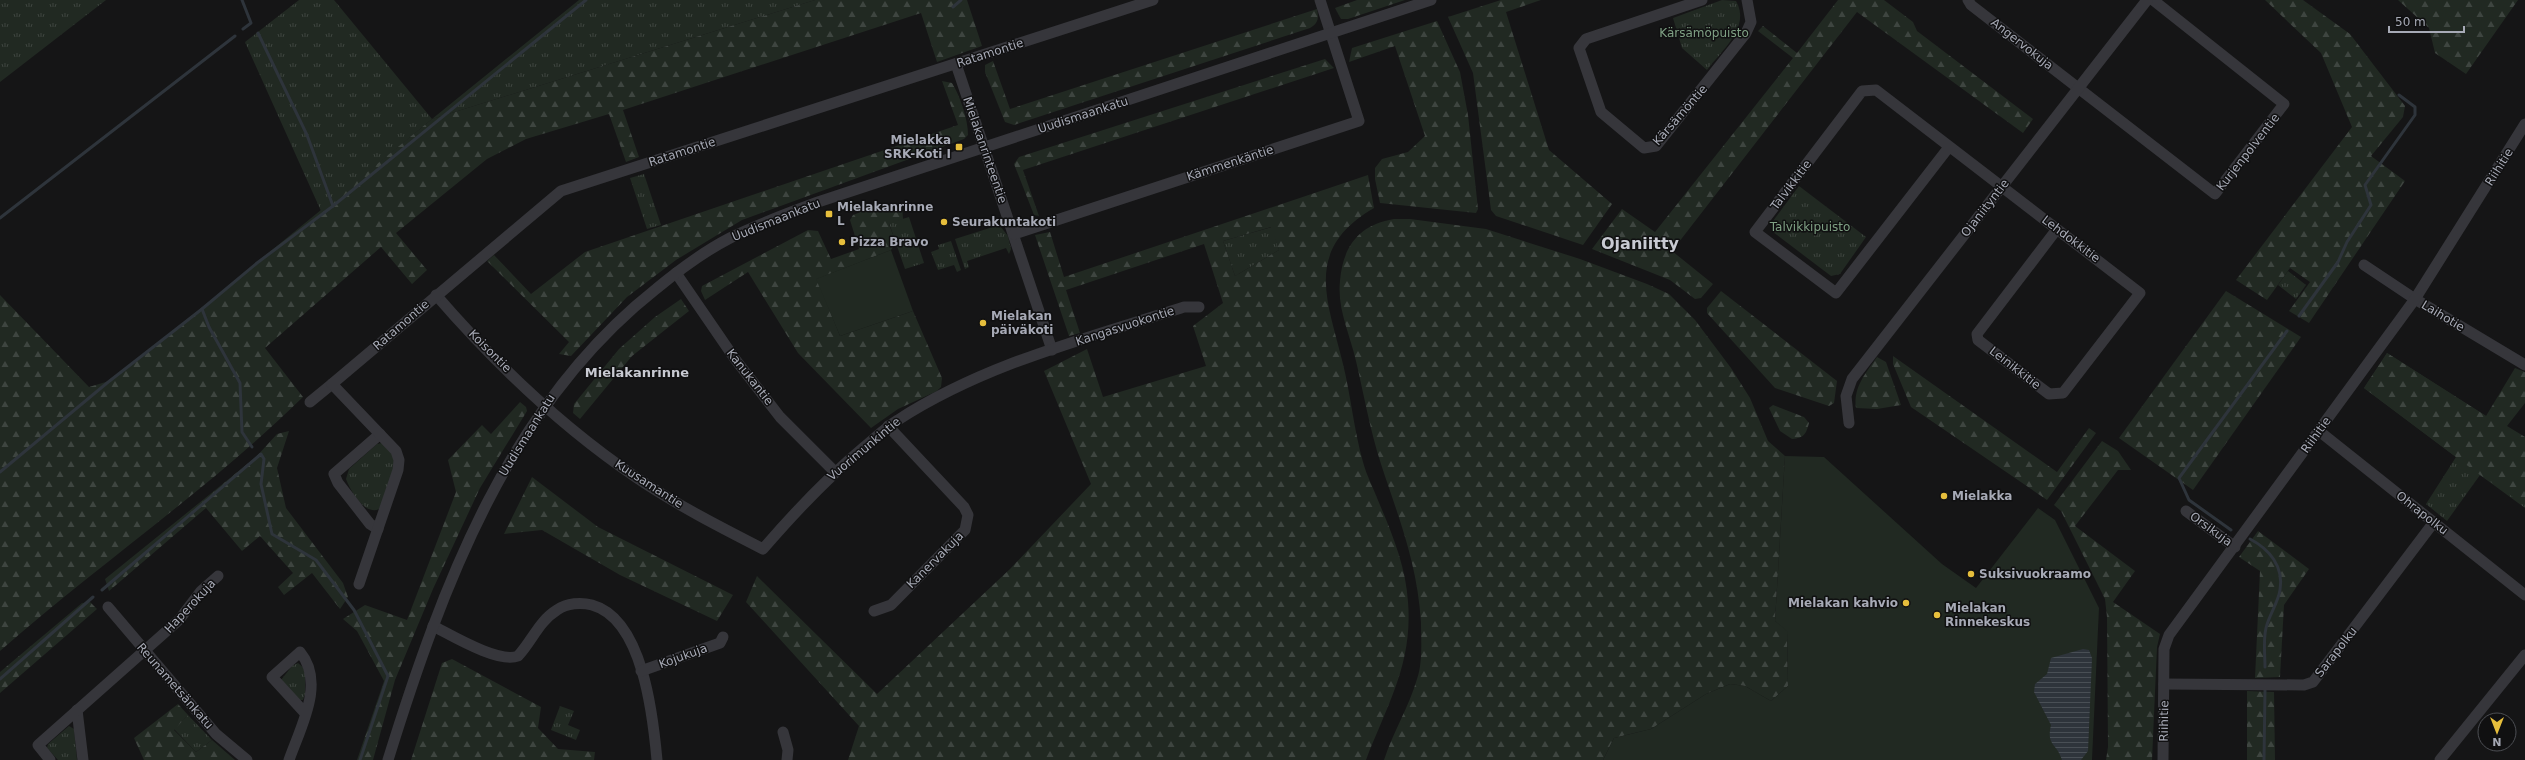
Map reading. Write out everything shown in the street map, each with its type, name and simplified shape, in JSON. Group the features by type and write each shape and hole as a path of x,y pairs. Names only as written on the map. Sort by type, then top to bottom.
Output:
{"street":[{"name":"Ratamontie","path":"310,402 561,191 1153,0"},
{"path":"1320,0 1330,34"},
{"name":"Uudismaankatu","path":"388,760 433,626 464,549 515,452 546,404 593,345 634,306 676,273 729,239 768,220 1431,0"},
{"name":"Kärsämöntie","path":"1702,0 1586,39 1579,48 1601,112 1644,148 1656,146 1746,33 1751,22 1747,0"},
{"name":"Angervokuja","path":"1968,0 1971,5 2078,87"},
{"name":"Ojaniityntie","path":"1849,423 1846,396 1852,379 2147,0"},
{"name":"Kurjenpolventie","path":"2078,87 2215,194 2284,104 2153,0"},
{"name":"Kämmenkäntie","path":"1014,234 1359,121 1330,34"},
{"name":"Mielakanrinteentie","path":"956,64 1052,350"},
{"name":"Talvikkitie","path":"1949,147 1836,293 1755,232 1862,91 1876,90 2002,186"},
{"name":"Riihitie","path":"2163,760 2164,649 2169,635 2235,547 2415,299 2523,131"},
{"name":"Lehdokkitie","path":"2002,186 2140,293"},
{"name":"Leinikkitie","path":"2057,230 1977,334 1978,340 2049,394 2063,393 2140,293"},
{"name":"Laihotie","path":"2364,264 2415,299 2524,363"},
{"name":"Kanukantie","path":"676,273 735,359 780,417 835,472"},
{"name":"Koisontie","path":"436,295 492,354 546,404"},
{"name":"Kangasvuokontie","path":"1052,350 1184,307 1199,307"},
{"name":"Vuorimunkintie","path":"763,549 796,510 835,472 888,426 950,390 1052,350"},
{"path":"332,384 396,451 399,460 398,470 359,584"},
{"name":"Kuusamantie","path":"546,404 636,477 689,510 763,549"},
{"name":"Kanervakuja","path":"874,611 891,605 965,530 968,522 968,515 964,507 888,426"},
{"name":"Ohrapolku","path":"2319,431 2525,595"},
{"path":"378,529 370,524 338,483 334,474 380,434"},
{"name":"Orsikuja","path":"2186,511 2235,547"},
{"name":"Sarapolku","path":"2164,684 2304,685 2313,682 2434,522"},
{"name":"Haperokuja","path":"50,760 38,745 145,652 179,620 202,591 218,576"},
{"path":"433,626 496,655 513,658 525,648 549,615 569,605 588,604 608,612 617,619 631,644 641,672 654,726 657,760"},
{"name":"Reunametsänkatu","path":"108,607 216,734 248,760"},
{"name":"Kojukuja","path":"641,672 720,643 723,637"},
{"path":"289,760 310,700 312,684 309,666 300,652 272,677 305,714"},
{"path":"2440,760 2525,655"},
{"path":"77,710 83,760"},
{"path":"784,732 788,750 786,760"}],"green space":[{"path":"0,0 106,0 0,82"},
{"path":"299,0 334,0 432,119 321,211 245,42"},
{"path":"579,0 815,0 432,119"},
{"path":"815,0 967,0 982,46 937,62 921,13 623,110 639,157 626,162 609,114 526,139 487,159 396,233 427,270 412,284 381,247 265,348 303,397 267,431 192,495 0,651 0,295 89,387 109,381 183,323 432,119"},
{"path":"1357,0 1405,0 1348,19 1341,19 1335,8"},
{"path":"1501,0 1541,0 1506,12 1549,150 1612,204 1583,245 1496,216 1491,210 1473,73 1448,17"},
{"name":"Kärsämöpuisto","path":"1722,0 1736,1 1740,11 1740,20 1733,38 1707,70 1682,48 1673,18"},
{"path":"1838,0 1884,0 1913,22 1917,31 2033,119 2023,133 1857,12 1672,251 1713,284 1701,298 1695,299 1670,280 1592,249 1622,209 1655,232 1793,58 1758,31 1763,26 1797,53"},
{"path":"2265,0 2303,0 2350,34 2405,106 2403,117 2371,156 2405,181 2309,323 2289,311 2310,282 2290,268 2267,300 2236,280 2352,127 2321,53"},
{"path":"2398,0 2518,0 2466,74 2435,53 2429,28"},
{"path":"1317,9 1317,20 1310,28 1014,125 1005,122 985,72 985,65 993,61 1010,109"},
{"path":"1437,21 1460,72 1468,115 1478,209 1476,213 1380,203 1375,179 1375,168 1382,159 1408,152 1425,136 1395,46 1349,62 1352,48"},
{"path":"1325,59 1334,68 1023,170 1039,216 1034,215 1014,164 1019,157"},
{"path":"942,81 952,83 961,101 968,129 968,135 964,139 742,220 676,260 627,297 571,356 559,354 569,342 487,261 494,255 531,294 585,252 958,125"},
{"path":"644,174 661,225 647,229 630,178"},
{"path":"1368,175 1374,208 1351,224 1337,241 1329,259 1326,278 1327,298 1331,319 1346,376 1357,438 1363,462 1392,536 1401,562 1407,589 1408,624 1402,665 1397,684 1366,760 848,760 859,726 746,602 757,576 877,694 1010,569 1091,484 1044,371 1087,349 1103,397 1206,366 1193,326 1223,303 1204,244 1066,290 1080,333 1069,336 1035,235 1050,232 1064,277","holes":["1271,227 1279,250 1235,276 1223,241"]},
{"name":"Talvikkipuisto","path":"1799,186 1866,237 1840,274 1831,276 1773,232 1773,221"},
{"path":"879,205 902,206 903,219 889,224 896,243 891,250 817,279 840,336 913,311 942,378 941,387 937,391 898,409 871,428 798,353 748,272 705,300 701,291 702,286 808,230 818,231 831,259 859,249 850,220 853,215"},
{"path":"909,217 924,263 905,269 889,223"},
{"path":"1394,219 1410,219 1486,229 1580,259 1647,284 1669,294 1695,320 1731,368 1750,398 1768,441 1785,456 1775,621 1787,630 1788,686 1771,701 1745,686 1730,684 1706,694 1651,729 1614,738 1603,760 1384,760 1410,700 1419,673 1421,622 1419,600 1416,580 1401,522 1381,464 1367,412 1356,361 1340,302 1340,281 1345,257 1355,239 1371,226"},
{"path":"1000,226 1008,236 1011,249 1009,254 1006,248 967,261 969,267 965,269 955,239"},
{"path":"1272,227 1279,250 1235,276 1223,241"},
{"path":"951,241 961,270 957,272 954,265 938,270 931,252 939,249 938,245"},
{"path":"891,250 913,311 840,336 816,279"},
{"path":"2288,271 2306,285 2296,299 2278,285"},
{"path":"1721,291 1837,381 1834,403 1829,406 1775,388 1707,313 1707,308"},
{"path":"2226,291 2301,337 2193,490 2119,438"},
{"path":"681,299 689,311 632,356 580,419 573,413 574,404 619,349 655,317"},
{"path":"2387,353 2486,416 2525,437 2525,508 2480,475 2447,521 2426,504 2456,457 2364,388"},
{"path":"2387,353 2486,416 2515,368 2525,372 2525,403 2507,426 2525,437 2525,505 2480,475 2364,388"},
{"path":"1893,356 2057,472 2089,428 2096,433 2047,500 1911,407 1893,364"},
{"path":"1877,357 1886,362 1901,405 1877,409 1856,408 1856,393 1858,387"},
{"path":"520,402 526,407 527,411 480,488 433,589 395,680 373,760 357,760 384,681 357,631 343,619 365,605 407,620 456,492 448,460 482,425 491,434"},
{"path":"1773,405 1804,417 1809,423 1804,435 1799,438 1792,439 1780,431 1769,408"},
{"path":"289,431 277,468 286,508 343,583 348,597 340,609 312,573 284,595 278,587 293,573 260,536 242,551 206,508 109,591 105,579 256,457 277,434"},
{"path":"2102,441 2118,451 2131,470 2118,470 2075,526 2135,571 2113,602 2160,634 2157,647 2152,760 2106,760 2108,747 2107,617 2105,599 2061,511 2054,505"},
{"path":"382,443 389,449 393,456 393,473 379,509 374,510 368,509 359,501 346,479 349,469 377,444"},
{"name":"Mielakan Rinnekeskus","path":"1785,456 1824,457 1942,564 1976,588 2038,508 2055,520 2099,608 2092,760 1603,760 1614,738 1651,729 1706,694 1730,684 1745,686 1771,701 1788,686 1787,631 1775,621"},
{"path":"532,477 598,527 733,595 717,621 620,575 542,530 504,534"},
{"path":"2258,531 2309,569 2284,605 2280,677 2255,678 2260,571 2239,557"},
{"path":"90,602 97,609 0,693 0,672 82,603"},
{"path":"452,659 541,707 538,728 558,749 595,752 594,760 411,760 442,663"},
{"path":"298,663 305,669 305,694 303,700 298,700 281,680 292,666"},
{"path":"2247,691 2274,692 2275,760 2247,760"},
{"path":"178,704 188,715 174,730 196,752 212,740 235,760 144,760 134,738"},
{"path":"560,706 574,711 568,725 580,730 576,740 551,730"},
{"path":"188,715 212,740 196,752 174,729"},
{"path":"69,726 74,729 77,760 58,760 47,748 48,744"}],"shaded area":[{"path":"2083,649 2089,650 2092,658 2088,751 2081,760 2062,760 2060,754 2051,741 2051,725 2034,692 2035,684 2047,674 2051,658"}],"waterway":[{"path":"242,0 251,23 243,29"},
{"path":"333,206 586,0"},
{"path":"953,7 961,0"},
{"path":"252,447 242,432 240,383 209,327 202,309 257,263 333,206 307,135 258,33"},
{"path":"0,218 235,36"},
{"path":"2299,316 2338,262 2347,242 2371,205 2365,185 2415,115 2415,107 2399,95"},
{"path":"0,472 107,383 202,309"},
{"path":"2231,530 2189,500 2179,478 2287,331"},
{"path":"102,590 261,454 264,459 261,484 272,534 316,560 354,610 388,676 360,760"},
{"path":"2250,539 2257,543 2274,559 2280,573 2281,581 2279,595 2267,623 2265,633 2265,667"},
{"path":"0,679 93,597"},
{"path":"2264,760 2265,690"}],"place":[{"name":"Mielakka SRK-Koti I","path":"959,147"},
{"name":"Mielakanrinne L","path":"829,214"},
{"name":"Seurakuntakoti","path":"944,222"},
{"name":"Pizza Bravo","path":"842,242"},
{"name":"Mielakan päiväkoti","path":"983,323"},
{"name":"Mielakka","path":"1944,496"},
{"name":"Suksivuokraamo","path":"1971,574"},
{"name":"Mielakan kahvio","path":"1906,603"},
{"name":"Mielakan Rinnekeskus","path":"1937,615"}],"district":[{"name":"Ojaniitty","path":"1640,243"},
{"name":"Mielakanrinne","path":"637,372"}]}
